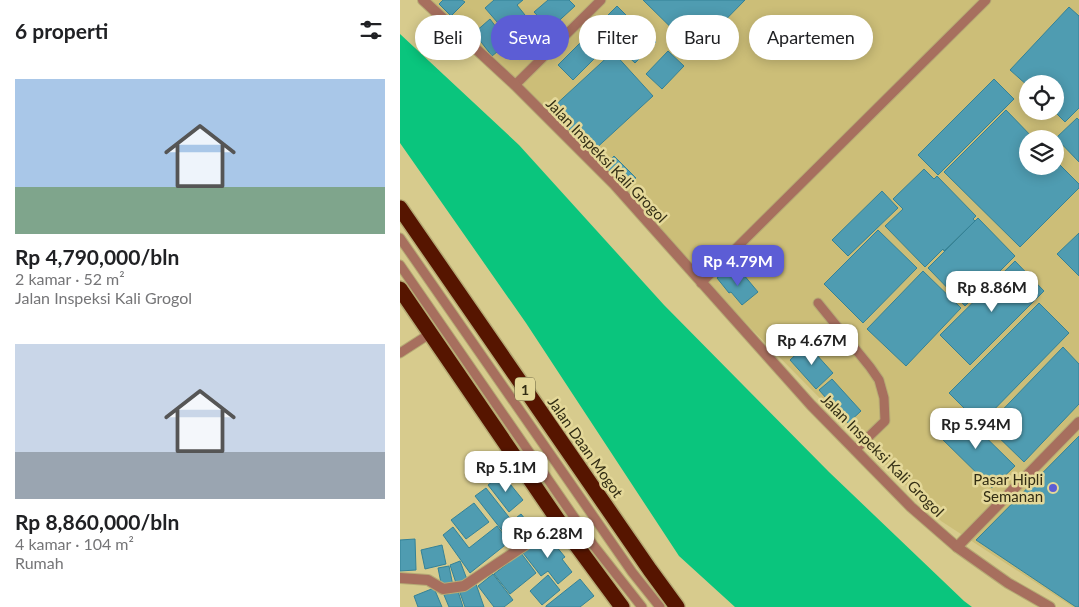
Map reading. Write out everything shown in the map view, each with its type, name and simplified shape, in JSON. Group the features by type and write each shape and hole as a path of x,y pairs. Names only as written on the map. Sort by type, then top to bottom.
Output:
{"highway":[{"name":"Jalan Daan Mogot","path":"400,208 677,607"},
{"path":"400,289 560,523 622,607"}],"street":[{"name":"Jalan Inspeksi Kali Grogol","path":"423,0 515,86 614,184 811,405 911,507 958,547 1008,583 1050,607"},
{"path":"958,547 1079,422"},
{"path":"400,578 428,580 443,589 464,586 560,523"}],"lane":[{"path":"515,86 601,0"},
{"path":"701,283 986,0"},
{"path":"400,238 632,572 660,607"},
{"path":"400,265 594,546 642,607"},
{"path":"818,303 870,367 879,380 884,398 885,421 855,450"},
{"path":"400,353 431,334"}],"shaded area":[{"path":"427,0 1079,0 1079,607 1073,607 941,521 481,55 481,15 442,15"},
{"path":"400,34 415,48 415,60 428,60 519,145 664,305 829,472 972,607 735,607 679,556 526,323 400,143"}],"building":[{"path":"443,0 462,0 465,2 452,15 439,4"},
{"path":"494,0 523,0 517,5 525,15 491,15 485,8"},
{"path":"548,0 569,0 575,6 565,15 537,15 534,12"},
{"path":"643,0 745,0 730,15 666,15 666,23"},
{"path":"617,6 626,15 608,15"},
{"path":"1069,7 1079,16 1079,108 1065,122 1063,120 1064,75 1019,75 1019,78 1010,70"},
{"path":"490,19 491,55 481,42 481,27"},
{"path":"579,44 579,60 593,60 573,80 558,65 563,60 569,60 569,54"},
{"path":"666,53 666,60 678,60 684,66 662,89 646,74"},
{"path":"604,60 620,60 653,96 591,153 551,109"},
{"path":"994,79 1014,99 938,175 918,155"},
{"path":"1006,110 1025,130 1019,130 1019,175 1064,175 1064,169 1079,184 1079,188 1020,247 944,172"},
{"path":"1077,118 1079,120 1079,162 1064,146 1064,130"},
{"path":"614,156 636,178 624,190 602,168"},
{"path":"924,169 934,179 937,176 976,216 973,219 975,221 925,267 885,226 903,209 893,199"},
{"path":"882,191 898,208 848,256 832,240"},
{"path":"978,218 1015,256 965,306 928,268"},
{"path":"878,230 917,268 863,323 824,284"},
{"path":"1079,233 1079,276 1057,254"},
{"path":"1015,261 1044,291 970,365 940,335"},
{"path":"727,270 735,280 743,274 758,292 742,305 717,278"},
{"path":"923,271 961,308 906,366 867,329"},
{"path":"1039,303 1069,333 980,424 949,393"},
{"path":"807,344 833,373 816,389 790,360"},
{"path":"1063,347 1079,364 1079,404 1024,462 987,426"},
{"path":"832,379 861,411 848,423 819,390"},
{"path":"960,412 1015,466 992,488 938,435"},
{"name":"Pasar Hipli Semanan","path":"1079,436 1079,607 1076,607 976,540"},
{"path":"502,474 523,500 509,512 488,485"},
{"path":"486,488 512,521 521,514 530,525 511,539 506,532 504,533 475,496"},
{"path":"474,503 489,522 466,539 451,520"},
{"path":"497,526 509,542 470,573 443,535 453,527 469,548"},
{"path":"546,534 565,557 562,559 572,572 558,584 548,571 541,576 523,553"},
{"path":"415,539 416,570 400,571 400,540"},
{"path":"442,545 446,564 425,569 421,550"},
{"path":"521,553 536,573 510,594 494,574"},
{"path":"460,561 468,582 457,586 450,565"},
{"path":"449,566 453,586 442,588 438,568"},
{"path":"493,574 513,600 504,607 494,607 478,586"},
{"path":"548,575 560,590 542,605 530,591"},
{"path":"580,579 594,596 580,607 546,607 546,606"},
{"path":"476,584 484,607 465,607 459,590"},
{"path":"434,588 442,607 418,607 414,596"},
{"path":"458,591 463,607 449,607 444,595"}],"place":[{"name":"Pasar Hipli Semanan","path":"1053,488"}]}
